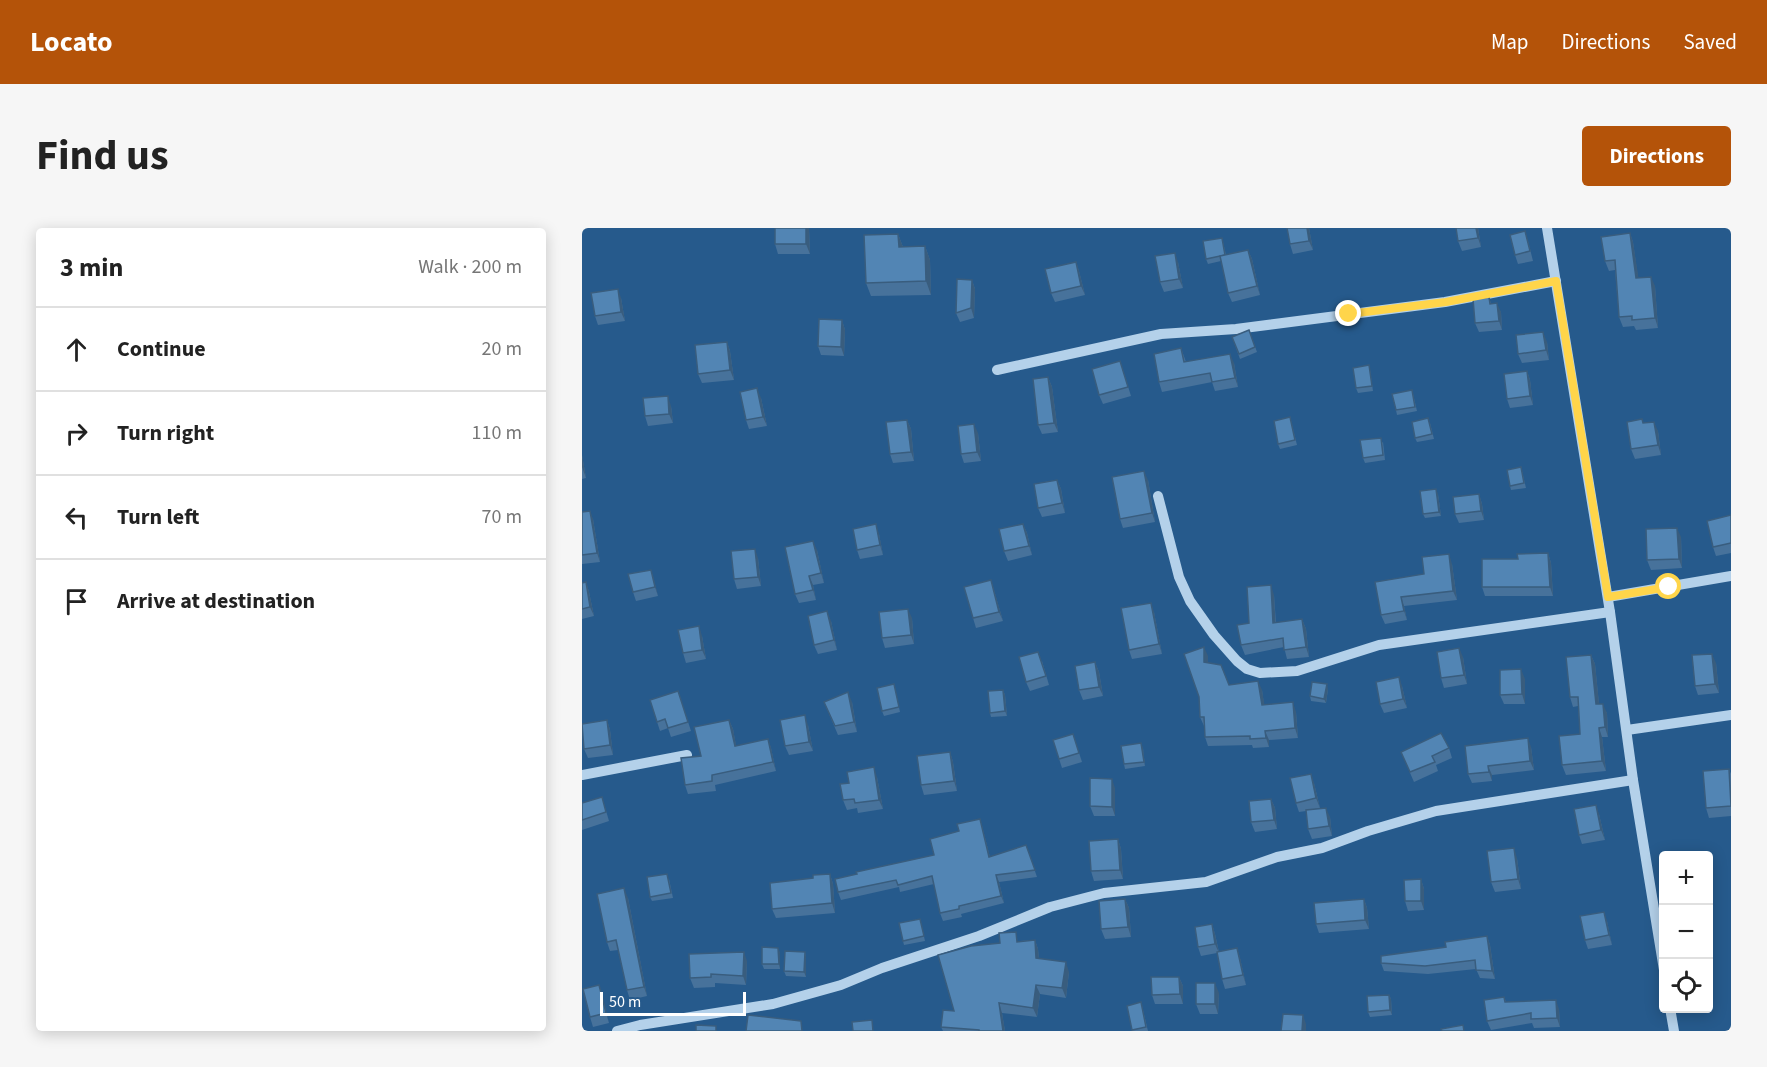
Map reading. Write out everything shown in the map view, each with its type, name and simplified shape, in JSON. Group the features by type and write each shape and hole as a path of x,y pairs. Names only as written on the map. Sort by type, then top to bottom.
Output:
{"street":[{"path":"1547,228 1608,597 1633,780 1662,959"},
{"path":"997,370 1161,334 1236,329 1446,302 1556,281"},
{"path":"1158,496 1179,577 1190,601 1214,635 1238,661 1247,669 1260,673 1297,671 1379,645 1610,612"},
{"path":"1608,597 1731,576"},
{"path":"1627,730 1731,715"},
{"path":"582,775 687,755"},
{"path":"617,1031 640,1025 773,1004 841,985 882,968 979,936 1050,907 1104,893 1206,882 1277,857 1322,848 1368,831 1436,811 1633,780"},
{"path":"1671,1013 1674,1031"}],"building":[{"path":"775,228 806,228 806,244 775,244"},
{"path":"1287,228 1307,228 1309,241 1290,244"},
{"path":"1456,228 1476,228 1478,238 1458,241"},
{"path":"1525,231 1530,251 1515,255 1510,235"},
{"path":"1630,233 1636,278 1651,277 1655,318 1632,320 1632,316 1619,317 1615,260 1605,261 1601,237"},
{"path":"898,234 899,247 925,246 926,281 866,283 864,235"},
{"path":"1222,238 1225,255 1206,259 1203,241"},
{"path":"1248,250 1257,286 1228,293 1220,256"},
{"path":"1175,253 1179,279 1160,282 1155,256"},
{"path":"1076,262 1081,286 1051,293 1045,269"},
{"path":"957,279 972,280 971,308 956,313"},
{"path":"618,289 621,312 595,316 591,293"},
{"path":"1489,297 1490,304 1497,303 1499,321 1475,323 1473,299"},
{"path":"819,319 842,320 841,347 818,346"},
{"path":"1249,330 1255,347 1239,354 1232,337"},
{"path":"1543,332 1546,350 1518,354 1516,335"},
{"path":"727,342 730,370 698,374 695,345"},
{"path":"1181,348 1184,362 1230,354 1235,378 1212,382 1210,373 1159,382 1154,354"},
{"path":"1120,361 1128,387 1099,395 1092,369"},
{"path":"1369,365 1372,386 1356,388 1353,368"},
{"path":"1527,371 1530,396 1507,399 1504,374"},
{"path":"1048,377 1054,423 1038,425 1033,379"},
{"path":"757,388 763,417 746,420 740,392"},
{"path":"1412,390 1415,407 1396,410 1392,394"},
{"path":"668,396 669,414 645,416 643,398"},
{"path":"1290,417 1295,440 1278,444 1274,421"},
{"path":"1428,418 1432,434 1415,438 1412,422"},
{"path":"1642,419 1643,423 1654,422 1658,445 1631,449 1627,422"},
{"path":"907,420 911,452 890,454 886,422"},
{"path":"974,424 977,452 961,454 958,426"},
{"path":"1381,438 1383,455 1363,458 1360,440"},
{"path":"1521,467 1524,483 1510,486 1507,470"},
{"path":"1144,471 1152,513 1120,519 1112,477"},
{"path":"1057,480 1062,503 1038,508 1034,484"},
{"path":"1436,489 1439,512 1423,514 1420,491"},
{"path":"1479,494 1481,511 1455,514 1453,497"},
{"path":"590,511 597,553 582,555 582,512"},
{"path":"1731,515 1731,543 1713,547 1707,521"},
{"path":"876,524 880,545 857,550 853,529"},
{"path":"1023,524 1029,546 1004,551 999,529"},
{"path":"1677,528 1679,559 1647,560 1646,529"},
{"path":"813,541 821,573 809,576 813,590 795,594 785,547"},
{"path":"755,549 758,577 734,579 731,551"},
{"path":"1548,553 1550,587 1482,587 1482,559 1518,559 1517,554"},
{"path":"1449,554 1453,591 1401,597 1404,611 1381,615 1375,582 1424,574 1422,557"},
{"path":"651,570 655,587 633,592 628,574"},
{"path":"991,580 999,612 973,618 964,587"},
{"path":"586,582 590,607 582,609 582,583"},
{"path":"1271,585 1273,623 1302,619 1306,647 1284,650 1283,638 1241,645 1237,625 1249,623 1247,587"},
{"path":"1151,603 1159,644 1129,650 1121,608"},
{"path":"908,609 911,635 882,638 879,612"},
{"path":"827,611 834,640 814,645 808,616"},
{"path":"699,626 702,650 683,653 678,630"},
{"path":"1204,647 1204,662 1221,665 1229,685 1258,681 1262,705 1293,702 1295,728 1265,731 1266,738 1205,737 1204,717 1200,717 1199,697 1184,654"},
{"path":"1459,648 1464,675 1441,678 1437,652"},
{"path":"1038,652 1046,676 1026,682 1019,657"},
{"path":"1712,654 1715,684 1695,686 1692,655"},
{"path":"1591,655 1596,704 1603,704 1605,727 1599,728 1602,761 1562,765 1559,736 1580,734 1578,697 1570,697 1566,657"},
{"path":"1095,662 1099,687 1079,690 1075,666"},
{"path":"1521,669 1522,694 1500,695 1500,670"},
{"path":"1399,677 1403,699 1380,704 1376,682"},
{"path":"1312,682 1327,684 1324,699 1310,696"},
{"path":"894,684 899,707 882,711 877,688"},
{"path":"1003,690 1005,711 990,713 988,691"},
{"path":"678,691 688,722 668,728 665,719 657,722 650,700"},
{"path":"848,692 854,722 835,726 824,702"},
{"path":"805,715 809,742 785,746 780,720"},
{"path":"607,720 610,745 584,749 582,724"},
{"path":"729,720 735,746 768,739 773,762 712,775 712,781 685,785 681,758 701,756 694,727"},
{"path":"1441,733 1449,748 1432,756 1435,762 1410,772 1401,752"},
{"path":"1073,734 1079,753 1059,759 1053,740"},
{"path":"1528,738 1530,761 1488,766 1489,772 1468,774 1465,746"},
{"path":"1141,743 1144,762 1124,764 1121,746"},
{"path":"950,752 954,781 921,785 917,756"},
{"path":"874,767 879,800 855,803 854,799 843,800 840,784 849,783 847,772"},
{"path":"1729,769 1731,806 1706,808 1703,771"},
{"path":"1311,774 1316,798 1296,803 1290,778"},
{"path":"1090,778 1112,779 1112,807 1090,806"},
{"path":"602,797 606,812 582,820 582,803"},
{"path":"1271,799 1274,820 1251,822 1249,801"},
{"path":"1596,805 1601,830 1579,835 1574,809"},
{"path":"1326,808 1329,826 1308,829 1306,810"},
{"path":"980,819 989,857 1026,845 1035,870 996,875 1001,896 940,913 932,876 898,885 896,880 838,892 835,879 857,874 856,872 934,855 930,839 959,831 957,824"},
{"path":"1118,839 1120,870 1091,871 1089,841"},
{"path":"1514,848 1518,879 1491,882 1487,851"},
{"path":"667,874 671,893 650,897 647,877"},
{"path":"830,874 832,903 772,909 770,883"},
{"path":"1421,879 1421,901 1405,901 1404,880"},
{"path":"624,888 644,987 627,990 616,940 607,942 597,894"},
{"path":"1125,899 1128,927 1101,929 1099,901"},
{"path":"1364,899 1365,920 1316,924 1314,903"},
{"path":"1604,912 1609,935 1585,940 1580,916"},
{"path":"920,919 924,936 903,941 899,923"},
{"path":"1212,924 1215,944 1198,947 1195,927"},
{"path":"1016,932 1017,942 1035,940 1036,958 1066,962 1062,988 1036,985 1033,1008 999,1003 1003,1031 941,1027 943,1010 954,1011 938,955 971,946 1000,943 999,933"},
{"path":"1487,936 1492,971 1476,970 1475,960 1425,966 1381,963 1381,956 1446,947 1445,942"},
{"path":"762,947 778,948 779,964 762,964"},
{"path":"1237,948 1243,975 1222,979 1217,952"},
{"path":"785,951 805,952 804,972 784,971"},
{"path":"744,952 743,976 711,974 711,977 690,978 689,954"},
{"path":"1151,977 1179,977 1180,994 1152,995"},
{"path":"1196,983 1215,983 1215,1004 1196,1004"},
{"path":"599,985 606,1013 590,1017 583,989"},
{"path":"1389,995 1390,1010 1368,1012 1367,996"},
{"path":"1504,997 1505,1002 1556,1000 1557,1018 1531,1019 1531,1013 1487,1021 1484,1000"},
{"path":"1141,1002 1146,1027 1132,1030 1127,1006"},
{"path":"1283,1014 1303,1015 1302,1031 1281,1031"},
{"path":"748,1015 801,1021 802,1031 746,1031"},
{"path":"872,1020 873,1031 853,1031 852,1022"},
{"path":"696,1025 716,1026 716,1031 696,1031"},
{"path":"1463,1025 1464,1031 1442,1031 1441,1029"}],"route":[{"path":"1349,314 1446,302 1556,281 1608,597 1669,587"}]}
